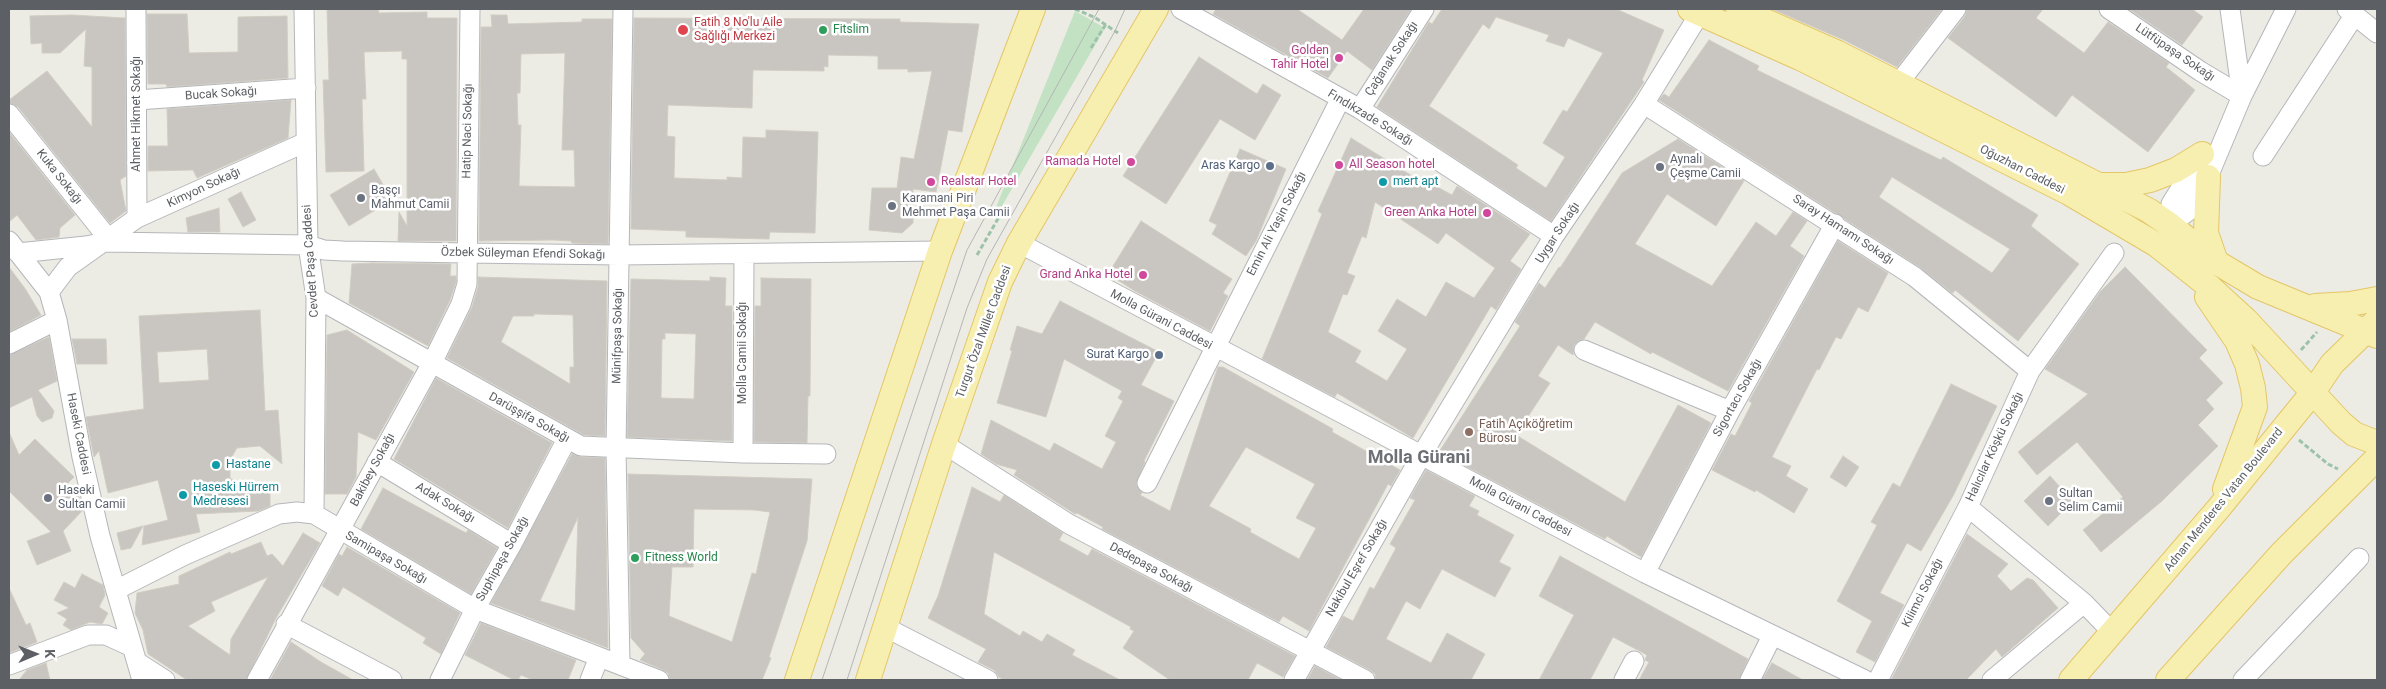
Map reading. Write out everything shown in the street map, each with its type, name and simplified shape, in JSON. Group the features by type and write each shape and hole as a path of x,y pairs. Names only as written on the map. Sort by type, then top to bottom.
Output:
{"main road":[{"name":"Turgut Özal Millet Caddesi","path":"868,680 944,444 1000,282 1019,243 1156,9"},
{"name":"Oğuzhan Caddesi","path":"1738,9 1807,39 1894,94 2157,245 2246,320 2328,410 2354,434 2377,443"},
{"path":"797,680 940,251 1029,10"},
{"name":"Oğuzhan Caddesi","path":"1697,10 1800,58 1894,94 2100,185 2148,210 2170,224 2216,262 2258,287 2303,306 2373,328"},
{"path":"2100,185 2126,185 2150,180 2176,170 2202,154"},
{"path":"2208,177 2206,233 2216,262"},
{"path":"2157,245 2170,224"},
{"path":"2189,271 2237,341 2247,364 2253,388 2255,407 2218,508"},
{"path":"2303,306 2332,306 2377,299"},
{"name":"Adnan Menderes Vatan Boulevard","path":"2071,680 2218,508 2313,392 2332,364 2373,328"},
{"path":"2168,680 2281,554 2377,458"}],"street":[{"name":"Ahmet Hikmet Sokağı","path":"136,9 138,218"},
{"name":"Cevdet Paşa Caddesi","path":"304,9 308,245 316,298 314,514"},
{"name":"Hatip Naci Sokağı","path":"467,253 470,9"},
{"name":"Münifpaşa Sokağı","path":"620,664 616,449 623,9"},
{"name":"Fındıkzade Sokağı","path":"1181,9 1340,100 1360,109 1554,236"},
{"name":"Çağanak Sokağı","path":"1360,109 1424,9"},
{"path":"1894,94 1956,9"},
{"name":"Lütfüpaşa Sokağı","path":"2109,9 2200,71 2242,96"},
{"path":"2170,224 2171,204 2202,154 2242,96 2230,9"},
{"path":"2170,224 2187,212 2208,177 2242,96 2286,9"},
{"path":"2336,9 2351,12 2377,33"},
{"name":"Uygar Sokağı","path":"1421,456 1554,236 1644,104 1697,10"},
{"path":"2262,156 2351,12"},
{"name":"Bucak Sokağı","path":"137,100 306,88"},
{"name":"Emin Ali Yaşin Sokağı","path":"1147,484 1340,100"},
{"name":"Saray Hamamı Sokağı","path":"1644,104 1835,224 1915,277 2030,371"},
{"name":"Kuka Sokağı","path":"9,114 102,232 106,242"},
{"name":"Kimyon Sokağı","path":"49,292 68,267 138,218 306,142"},
{"name":"Sigortacı Sokağı","path":"1645,573 1730,411 1835,224"},
{"name":"Özbek Süleyman Efendi Sokağı","path":"14,247 86,246 106,242 308,245 324,250 343,251 620,255 940,251"},
{"name":"Molla Gürani Caddesi","path":"1019,243 1214,348 1645,573 1865,680"},
{"name":"Haseki Caddesi","path":"14,247 49,292 57,320 82,457 100,536 142,680"},
{"name":"Bakibey Sokağı","path":"257,680 286,624 340,531 432,363 461,304 467,284 467,253"},
{"name":"Halıcılar Köşkü Sokağı","path":"2113,633 2084,603 1968,507 2030,371 2114,253"},
{"name":"Molla Camii Sokağı","path":"743,453 744,254"},
{"name":"Darüşşifa Sokağı","path":"316,298 582,446 616,449 826,454"},
{"path":"9,344 57,320"},
{"path":"1584,350 1730,411"},
{"name":"Suphipaşa Sokağı","path":"440,680 475,609 512,544 567,439"},
{"name":"Dedepaşa Sokağı","path":"944,444 1069,524 1365,680"},
{"name":"Nakibul Eşref Sokağı","path":"1294,680 1421,456"},
{"name":"Adak Sokağı","path":"377,462 512,544"},
{"name":"Kilimci Sokağı","path":"1878,680 1968,507"},
{"path":"116,590 185,555 280,514 297,512 314,514"},
{"name":"Samipaşa Sokağı","path":"314,514 475,609 658,680"},
{"path":"2243,680 2359,558"},
{"path":"1992,680 2084,603"},
{"path":"286,624 392,680"},
{"path":"885,627 988,680"},
{"path":"12,680 9,667 88,635 106,636 134,654 165,680"},
{"path":"1750,680 1772,636"},
{"path":"590,680 599,657"},
{"path":"1624,680 1634,661"}],"path":[{"path":"1075,9 1106,24 1134,46"},
{"path":"1091,48 1106,24"},
{"path":"977,255 999,217"},
{"path":"2284,427 2328,464 2357,478"}],"green space":[{"path":"1075,11 1105,28 995,218 992,217"}],"building":[{"path":"327,9 378,9 379,13 427,12 427,18 457,18 456,241 398,241 399,212 407,226 407,59 402,59 402,51 364,52 366,99 362,99 364,171 326,172 323,80 329,80"},
{"path":"1216,9 1297,9 1342,40 1364,9 1411,9 1372,70 1347,51 1328,78 1213,14"},
{"path":"1442,9 1616,9 1664,30 1642,80 1644,82 1551,221 1377,107 1429,22 1432,24","holes":["1496,17 1549,35 1546,41 1564,47 1568,38 1603,53 1567,112 1563,110 1543,143 1565,157 1546,188 1516,168 1518,165 1429,106 1483,24 1489,29"]},
{"path":"1772,9 1942,9 1897,67 1844,40"},
{"path":"1967,9 2043,9 2036,18 2084,53 2108,22 2169,63 2166,67 2195,90 2148,152 2072,95 2056,117 1948,38 1965,16"},
{"path":"2129,9 2192,9 2203,17 2182,45"},
{"path":"147,14 187,14 189,53 238,52 238,17 287,16 288,78 167,87 166,84 148,84"},
{"path":"72,15 125,18 126,176 120,180 126,211 110,223 18,107 9,103 9,100 47,71 92,127 92,67 84,66 86,29 60,53 42,53 42,43 31,44 30,16"},
{"path":"491,15 507,15 508,24 582,22 582,19 612,19 608,244 572,243 571,241 553,240 479,241 481,27 492,27","holes":["565,53 562,150 574,150 575,187 519,186 521,125 518,125 517,93 520,93 521,54"]},
{"path":"634,18 900,19 900,22 979,24 962,132 948,130 936,192 913,189 913,223 902,233 869,230 872,188 897,188 901,157 914,159 932,71 908,72 908,69 878,69 878,56 828,55 828,67 824,66 824,71 753,70 752,108 668,105 667,136 675,137 674,178 727,180 727,177 742,178 743,137 766,138 766,130 818,132 815,233 770,232 769,239 686,237 686,231 631,229"},
{"path":"1709,40 1759,66 1757,70 1941,160 1943,157 2038,215 2031,226 2079,264 2018,341 1955,290 1953,293 1951,292 1921,268 1659,100 1664,94 1669,97","holes":["1892,177 2010,249 1992,273 1879,197"]},
{"path":"1199,57 1257,94 1263,84 1281,95 1255,140 1220,119 1166,204 1123,176"},
{"path":"291,100 288,138 197,178 193,170 148,171 148,146 168,146 167,109"},
{"path":"9,132 75,215 60,228 59,237 36,240 17,215 9,222"},
{"path":"1351,138 1417,179 1419,177 1452,195 1457,186 1530,234 1510,261 1521,269 1496,310 1491,306 1413,438 1337,393 1335,397 1262,359 1322,214 1318,211","holes":["1375,202 1438,244 1446,233 1495,268 1474,298 1446,282 1426,317 1397,299 1378,331 1407,349 1387,381 1355,362 1361,351 1328,332 1343,294 1347,295 1355,276 1347,273 1362,236 1366,238"]},
{"path":"1678,139 1744,181 1716,226 1667,194 1635,244 1712,286 1756,222 1776,236 1793,212 1807,221 1790,246 1804,256 1728,391 1652,352 1651,354 1595,322 1584,339 1574,345 1573,355 1558,345 1538,376 1550,383 1516,435 1625,502 1678,405 1711,423 1641,557 1607,536 1605,539 1439,452 1520,326 1515,322 1539,283 1545,288 1622,173"},
{"path":"1240,149 1286,169 1256,241 1246,256 1212,234 1217,225 1209,221"},
{"name":"Başçı Mahmut Camii","path":"374,169 392,200 349,226 330,195"},
{"path":"241,192 256,220 243,227 228,199"},
{"path":"219,208 220,232 188,232 186,218"},
{"path":"1141,221 1232,279 1223,293 1228,296 1210,331 1135,291 1108,274"},
{"path":"1838,241 1888,273 1868,312 1858,307 1841,339 1836,337 1819,370 1817,369 1772,457 1791,466 1786,476 1808,489 1794,513 1756,490 1755,492 1712,470 1731,434 1735,436 1752,403 1749,401"},
{"path":"352,264 451,264 450,276 456,276 456,282 450,300 428,346 349,303"},
{"path":"9,267 41,315 9,332"},
{"path":"2125,267 2207,350 2199,358 2223,383 2206,400 2214,409 2198,425 2218,446 2162,501 2101,552 2083,530 2123,497 2077,442 2037,475 2018,452 2088,394 2045,369 2100,292"},
{"path":"478,277 607,281 605,436 584,435 447,358 472,307 478,287","holes":["534,314 573,315 574,367 570,367 570,384 501,342 513,316 534,316"]},
{"path":"710,277 726,278 725,306 732,306 732,441 627,437 631,279 710,281","holes":["665,333 696,334 694,399 661,398 662,339 665,339"]},
{"path":"761,278 811,279 810,396 808,396 807,443 754,442 755,306 761,306"},
{"path":"1060,301 1159,352 1141,385 1174,401 1144,461 1136,484 1142,493 1140,495 1170,511 1218,367 1223,367 1333,429 1332,432 1400,470 1391,486 1388,484 1309,631 1283,616 1279,622 1102,529 1103,527 1077,513 1075,514 1014,475 1017,470 996,464 981,454 991,420 1050,451 1054,443 1102,469 1116,442 1105,436 1123,401 1118,398 1122,391 1064,359 1046,417 997,403 1017,326 1042,334","holes":["1246,447 1315,484 1296,518 1316,528 1299,559 1250,532 1251,529 1209,506"]},
{"path":"260,310 265,411 278,410 282,464 260,446 237,448 230,460 230,478 240,486 270,486 270,506 258,511 196,514 200,532 142,545 144,526 168,520 158,480 108,493 99,451 94,457 86,417 144,409 139,316","holes":["207,349 209,380 159,383 157,352"]},
{"path":"347,330 414,372 376,440 358,432 356,477 347,494 325,494 327,335"},
{"path":"49,337 57,381 38,390 54,411 52,418 42,422 37,416 32,397 9,408 9,355"},
{"path":"72,339 106,339 107,364 77,364"},
{"path":"436,378 552,443 508,528 394,459"},
{"path":"1951,384 1997,406 1953,496 1921,551 1907,543 1880,593 1904,605 1875,662 1856,652 1872,621 1837,601 1877,525 1871,522 1893,483 1900,487"},
{"name":"Haseki Sultan Camii","path":"9,432 19,455 35,439 74,477 66,485 80,498 83,510 63,531 71,551 37,565 27,541 51,532 9,491"},
{"path":"572,454 581,457 605,458 608,648 491,603","holes":["578,517 575,611 540,601"]},
{"path":"1843,456 1859,467 1846,487 1830,477"},
{"path":"1426,470 1475,496 1469,506 1479,511 1477,515 1514,535 1499,562 1511,568 1495,597 1442,569 1420,609 1406,601 1386,639 1431,663 1447,633 1485,654 1471,680 1376,680 1375,674 1370,670 1326,647 1343,616 1353,621 1370,587 1374,589 1396,548 1390,544 1415,500 1410,498"},
{"path":"628,474 812,479 807,541 769,657 771,658 762,680 670,680 668,673 640,660 645,654 631,638","holes":["694,509 770,512 756,574 752,573 732,642 669,616 672,567 693,567"]},
{"name":"Sultan Selim Camii","path":"2050,476 2073,501 2048,526 2024,501"},
{"path":"972,487 1000,502 1004,495 1063,533 1059,540 1088,556 1092,549 1295,656 1283,677 1257,663 1248,680 1170,680 1123,648 1134,631 1130,629 1131,627 994,552 984,614 1020,636 1023,631 1042,642 1047,634 1075,650 1072,655 1120,680 1004,680 994,670 978,662 986,649 928,618 938,596"},
{"path":"383,488 466,533 468,530 497,548 471,594 361,529"},
{"path":"143,526 131,548 121,550 117,533"},
{"path":"303,533 320,543 276,618 246,680 187,680 148,654 143,630 135,613 137,593 179,584 179,576 230,552 231,554 261,542 267,556 272,554 283,566","holes":["268,577 231,639 230,655 188,626 215,611 211,602"]},
{"path":"1967,534 2008,564 1997,576 2011,591 2027,578 2033,580 2058,608 2002,657 1996,649 1966,680 1891,680"},
{"path":"347,547 460,613 441,654 423,643 426,638 343,587 338,596 322,586 339,554 342,556"},
{"path":"1560,556 1748,659 1739,680 1639,680 1649,662 1645,660 1647,655 1613,637 1590,680 1539,680 1574,615 1539,596"},
{"path":"82,574 103,585 105,595 99,607 108,613 102,624 90,622 71,630 63,625 67,619 57,613 69,608 54,600 64,582 75,588"},
{"path":"9,588 26,625 30,623 37,642 9,653"},
{"path":"481,623 576,660 568,680 533,680 521,675 518,680 514,680 465,655"},
{"path":"291,642 321,662 353,680 270,680"},
{"path":"46,663 50,680 19,680 27,670"},
{"path":"1772,663 1803,680 1762,680"},
{"path":"1315,666 1341,680 1307,680"}],"tram line":[{"path":"822,680 967,250 1099,9"},
{"path":"847,680 967,308 987,259 1115,31 1125,9"}],"place":[{"name":"Fatih 8 No'lu Aile Sağlığı Merkezi","path":"683,30"},
{"name":"Fitslim","path":"823,30"},
{"name":"Golden Tahir Hotel","path":"1339,58"},
{"name":"Ramada Hotel","path":"1131,162"},
{"name":"All Season hotel","path":"1339,165"},
{"name":"Aras Kargo","path":"1270,166"},
{"name":"Aynalı Çeşme Camii","path":"1660,167"},
{"name":"Realstar Hotel","path":"931,182"},
{"name":"mert apt","path":"1383,182"},
{"name":"Başçı Mahmut Camii","path":"361,198"},
{"name":"Karamani Piri Mehmet Paşa Camii","path":"892,206"},
{"name":"Green Anka Hotel","path":"1487,213"},
{"name":"Grand Anka Hotel","path":"1143,275"},
{"name":"Surat Kargo","path":"1159,355"},
{"name":"Fatih Açıköğretim Bürosu","path":"1469,432"},
{"name":"Hastane","path":"216,465"},
{"name":"Haseski Hürrem Medresesi","path":"183,495"},
{"name":"Haseki Sultan Camii","path":"48,498"},
{"name":"Sultan Selim Camii","path":"2049,501"},
{"name":"Fitness World","path":"635,558"}],"district":[{"name":"Molla Gürani","path":"1419,458"}]}
